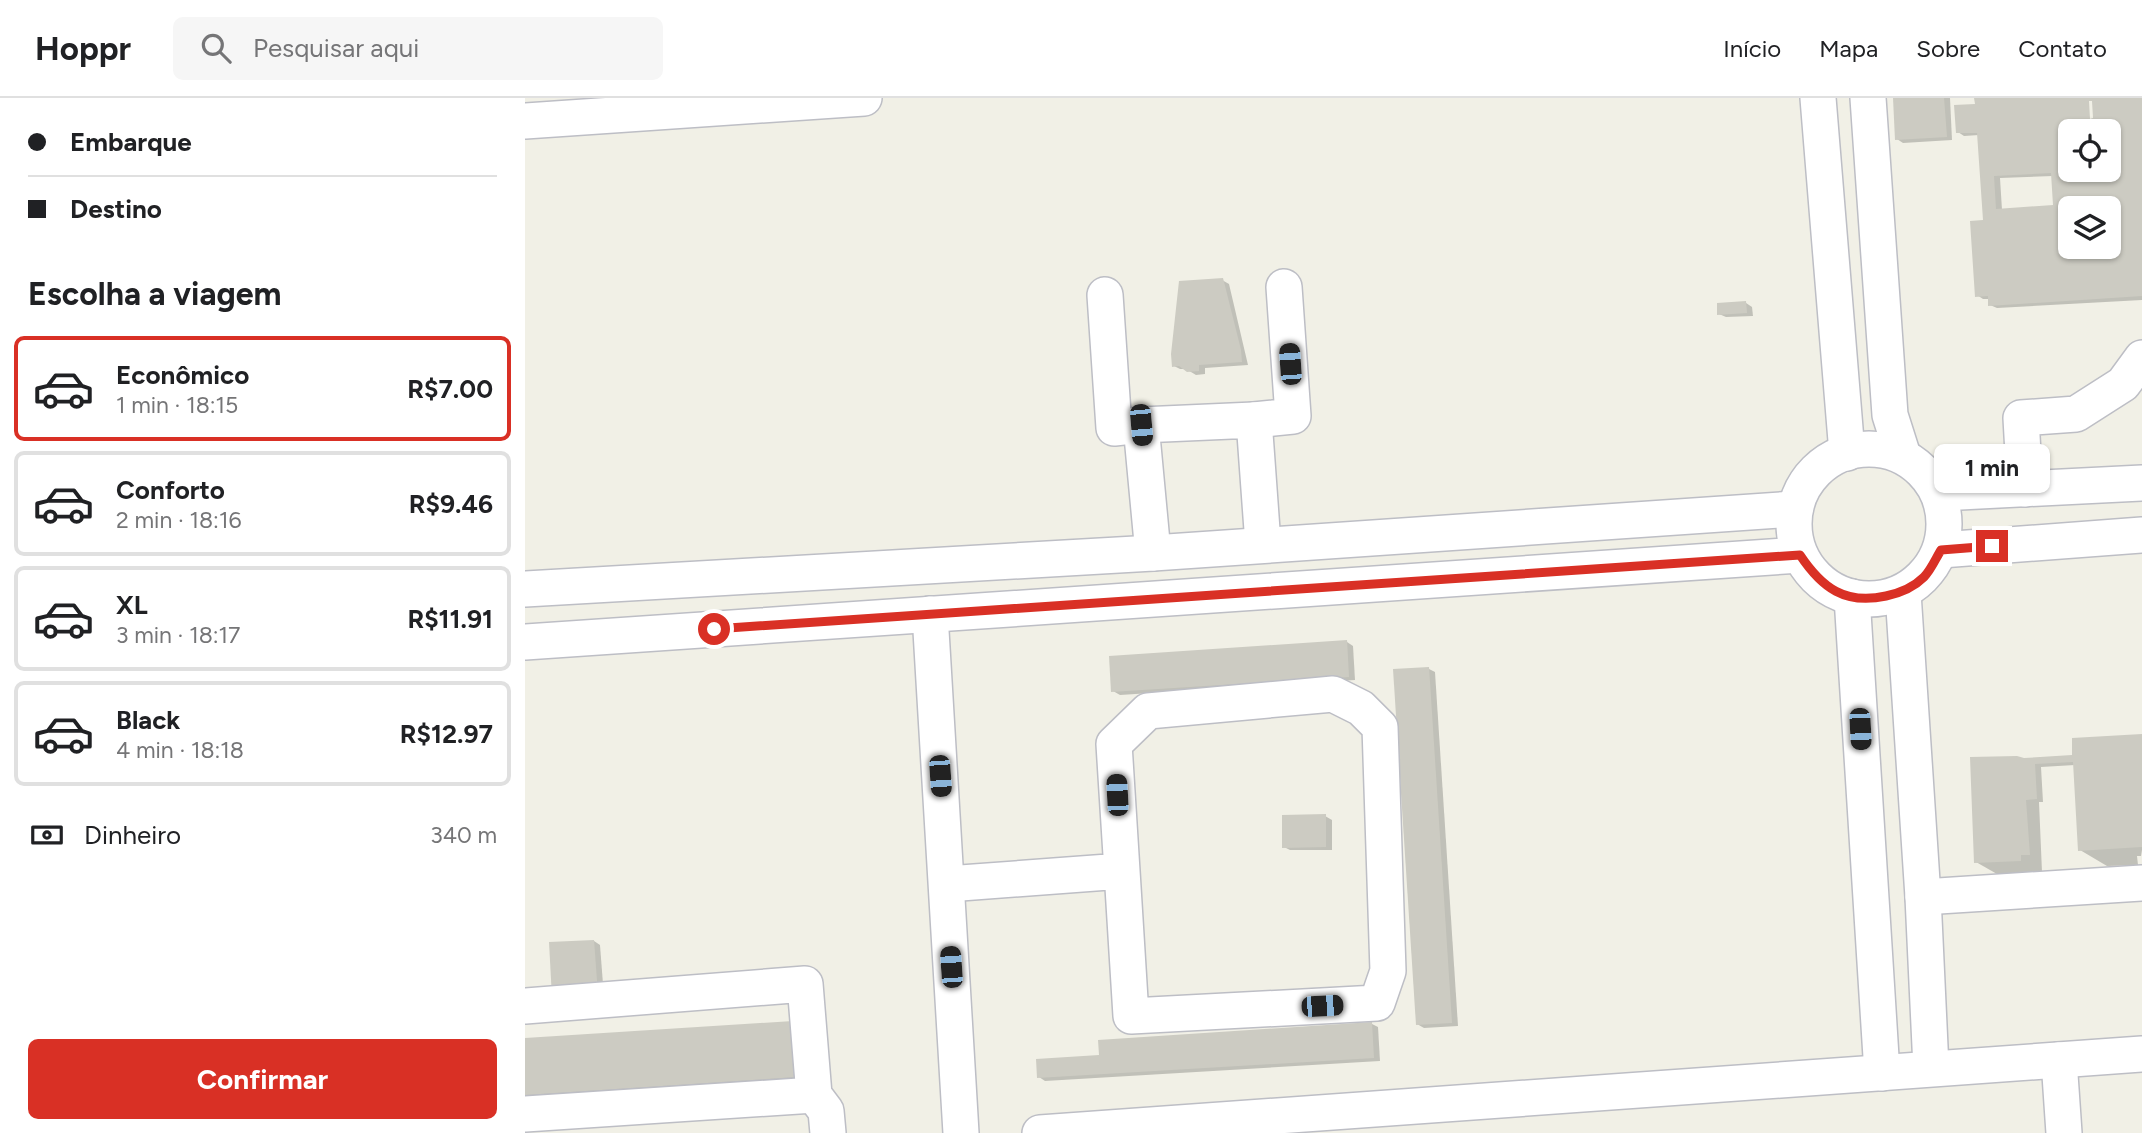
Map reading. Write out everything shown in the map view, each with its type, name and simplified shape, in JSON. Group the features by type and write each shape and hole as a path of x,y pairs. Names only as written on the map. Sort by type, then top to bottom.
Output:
{"lane":[{"path":"525,121 864,98"},
{"path":"1818,98 1847,453"},
{"path":"1868,98 1890,415 1903,456"},
{"path":"1105,295 1114,428 1293,416 1284,286"},
{"path":"2025,489 2021,418 2076,414 2123,384 2142,358"},
{"path":"1254,420 1263,544"},
{"path":"1141,425 1153,553"},
{"path":"1882,449 1903,456 1925,472 1940,493 1946,524 1941,550 1924,577 1903,593 1866,600 1840,594 1814,577 1800,555 1794,536 1795,509 1809,477 1829,459 1855,450 1882,449"},
{"path":"1940,493 2142,483"},
{"path":"525,589 1153,553 1795,509"},
{"path":"1941,550 2142,535"},
{"path":"525,642 1800,555"},
{"path":"1903,593 1931,1068"},
{"path":"1852,597 1882,1073"},
{"path":"930,614 961,1133"},
{"path":"1333,694 1361,708 1380,727 1388,971 1377,1003 1131,1016 1122,872 1114,744 1147,711 1333,694"},
{"path":"947,884 1122,872"},
{"path":"1923,897 2142,883"},
{"path":"525,1006 805,984 814,1095 826,1111 828,1133"},
{"path":"1040,1133 2142,1054"},
{"path":"2059,1060 2064,1133"},
{"path":"525,1114 814,1095"}],"building":[{"path":"1893,98 1944,98 1947,137 1895,140"},
{"path":"1974,98 2142,98 2142,296 1988,306 1988,296 1975,297 1970,221 1983,220 1977,133 1956,133 1954,105 1975,104","holes":["2089,101 2092,101 2093,118 2090,119","2051,173 2053,205 1996,209 1994,176"]},
{"path":"1223,278 1242,362 1199,365 1199,371 1187,372 1179,366 1172,367 1179,281"},
{"path":"1746,301 1747,313 1717,315 1717,303"},
{"path":"1347,640 1349,677 1111,692 1109,656"},
{"path":"1429,667 1452,1023 1416,1025 1393,669"},
{"path":"2142,734 2142,847 2078,851 2073,762 2035,764 2037,799 2026,800 2030,855 2021,855 2021,861 1974,863 1970,757 2072,755 2072,738"},
{"path":"1326,814 1326,847 1282,848 1282,815"},
{"path":"594,940 598,995 552,998 549,942"},
{"path":"793,1021 796,1077 525,1095 525,1038"},
{"path":"1372,1022 1374,1058 1037,1078 1036,1059 1099,1055 1098,1040"}],"route":[{"path":"714,629 1800,555 1814,577 1840,594 1866,600 1903,593 1924,577 1941,550 1992,546"}]}
